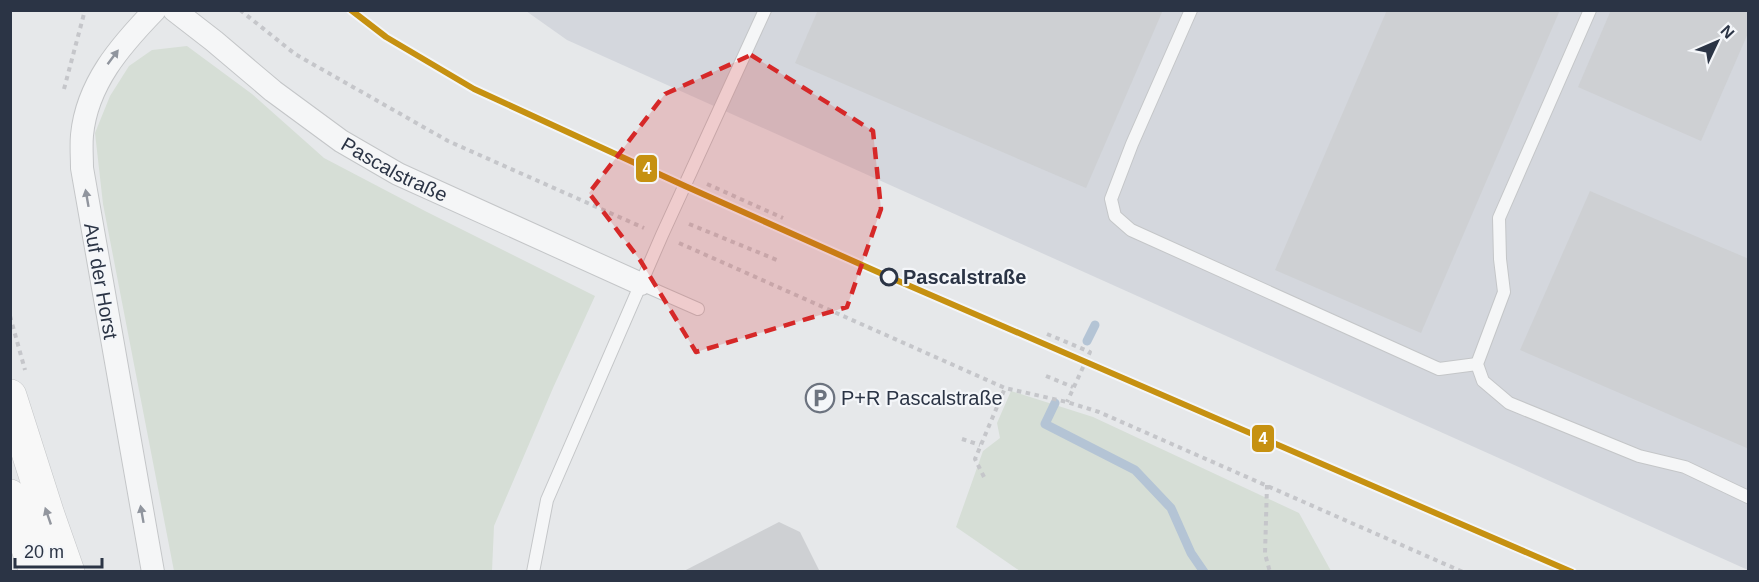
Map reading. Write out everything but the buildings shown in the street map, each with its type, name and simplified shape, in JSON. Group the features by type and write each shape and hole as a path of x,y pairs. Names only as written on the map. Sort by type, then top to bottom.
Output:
{"street":[{"name":"Auf der Horst","path":"153,572 82,168 82,137 87,109 102,72 129,37 155,10"},
{"name":"Pascalstraße","path":"174,10 273,91 341,141 398,174 641,284"},
{"path":"10,396 68,572"},
{"path":"10,496 36,572"}],"lane":[{"path":"533,572 547,500 641,284 765,10"},
{"path":"1191,10 1132,144 1111,199 1115,216 1131,230 1439,369 1477,364"},
{"path":"1590,10 1499,218 1504,292 1477,364 1484,381 1509,403 1639,456 1685,467 1749,497"},
{"path":"641,284 698,309"}],"path":[{"path":"719,190 783,218"},
{"path":"672,216 716,237 777,260"},
{"path":"1047,334 1090,352 1067,402"},
{"path":"1046,376 1073,387"},
{"path":"984,477 975,459 1005,388"},
{"path":"1099,412 1463,572"},
{"path":"962,439 980,445"},
{"path":"1266,485 1265,554 1270,572"}],"highlighted area":[{"path":"751,55 873,131 881,209 847,307 696,352 640,260 589,193 665,94"}],"shaded area":[{"path":"526,11 1748,11 1748,570 567,40"},
{"path":"187,46 252,94 324,158 595,296 494,526 492,571 174,571 103,204 95,133 110,96 129,66 152,50"},
{"path":"1011,391 1093,417 1299,513 1331,571 1020,571 956,527 983,451 1000,438 997,423"}],"waterway":[{"path":"1087,341 1095,325"},
{"path":"1055,403 1045,424 1135,470 1171,508 1191,553 1204,572"}],"transit line":[{"name":"4","path":"351,10 386,37 474,89 889,277 1572,572"}],"place":[{"name":"Pascalstraße","path":"889,277"},
{"name":"P+R Pascalstraße","path":"820,398"}]}
